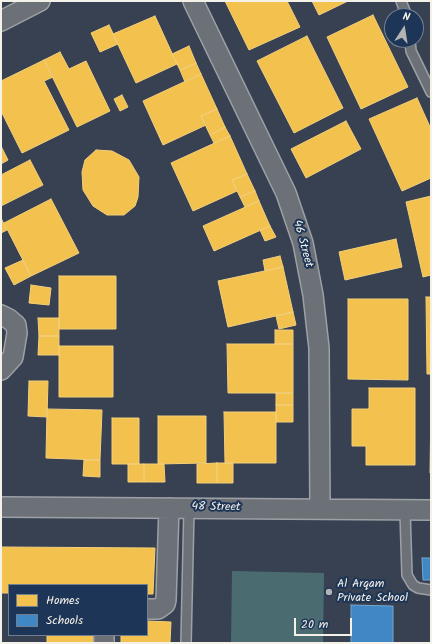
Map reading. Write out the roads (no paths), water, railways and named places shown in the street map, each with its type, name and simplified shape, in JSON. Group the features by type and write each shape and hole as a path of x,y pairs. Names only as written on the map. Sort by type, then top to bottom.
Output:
{"street":[{"path":"1,21 40,1"},
{"name":"46 Street","path":"193,1 286,193 303,243 313,295 319,348 320,510"},
{"path":"1,315 16,325 17,333 13,357 1,370"},
{"name":"48 Street","path":"1,507 431,510"},
{"path":"148,609 158,609 162,607 166,600 169,508"}],"lane":[{"path":"411,48 431,92"},
{"path":"422,74 431,70"},
{"path":"186,643 189,508"},
{"path":"405,511 407,575 413,585 418,588 431,590"}],"place":[{"name":"Al Arqam Private School","path":"329,592"}]}
